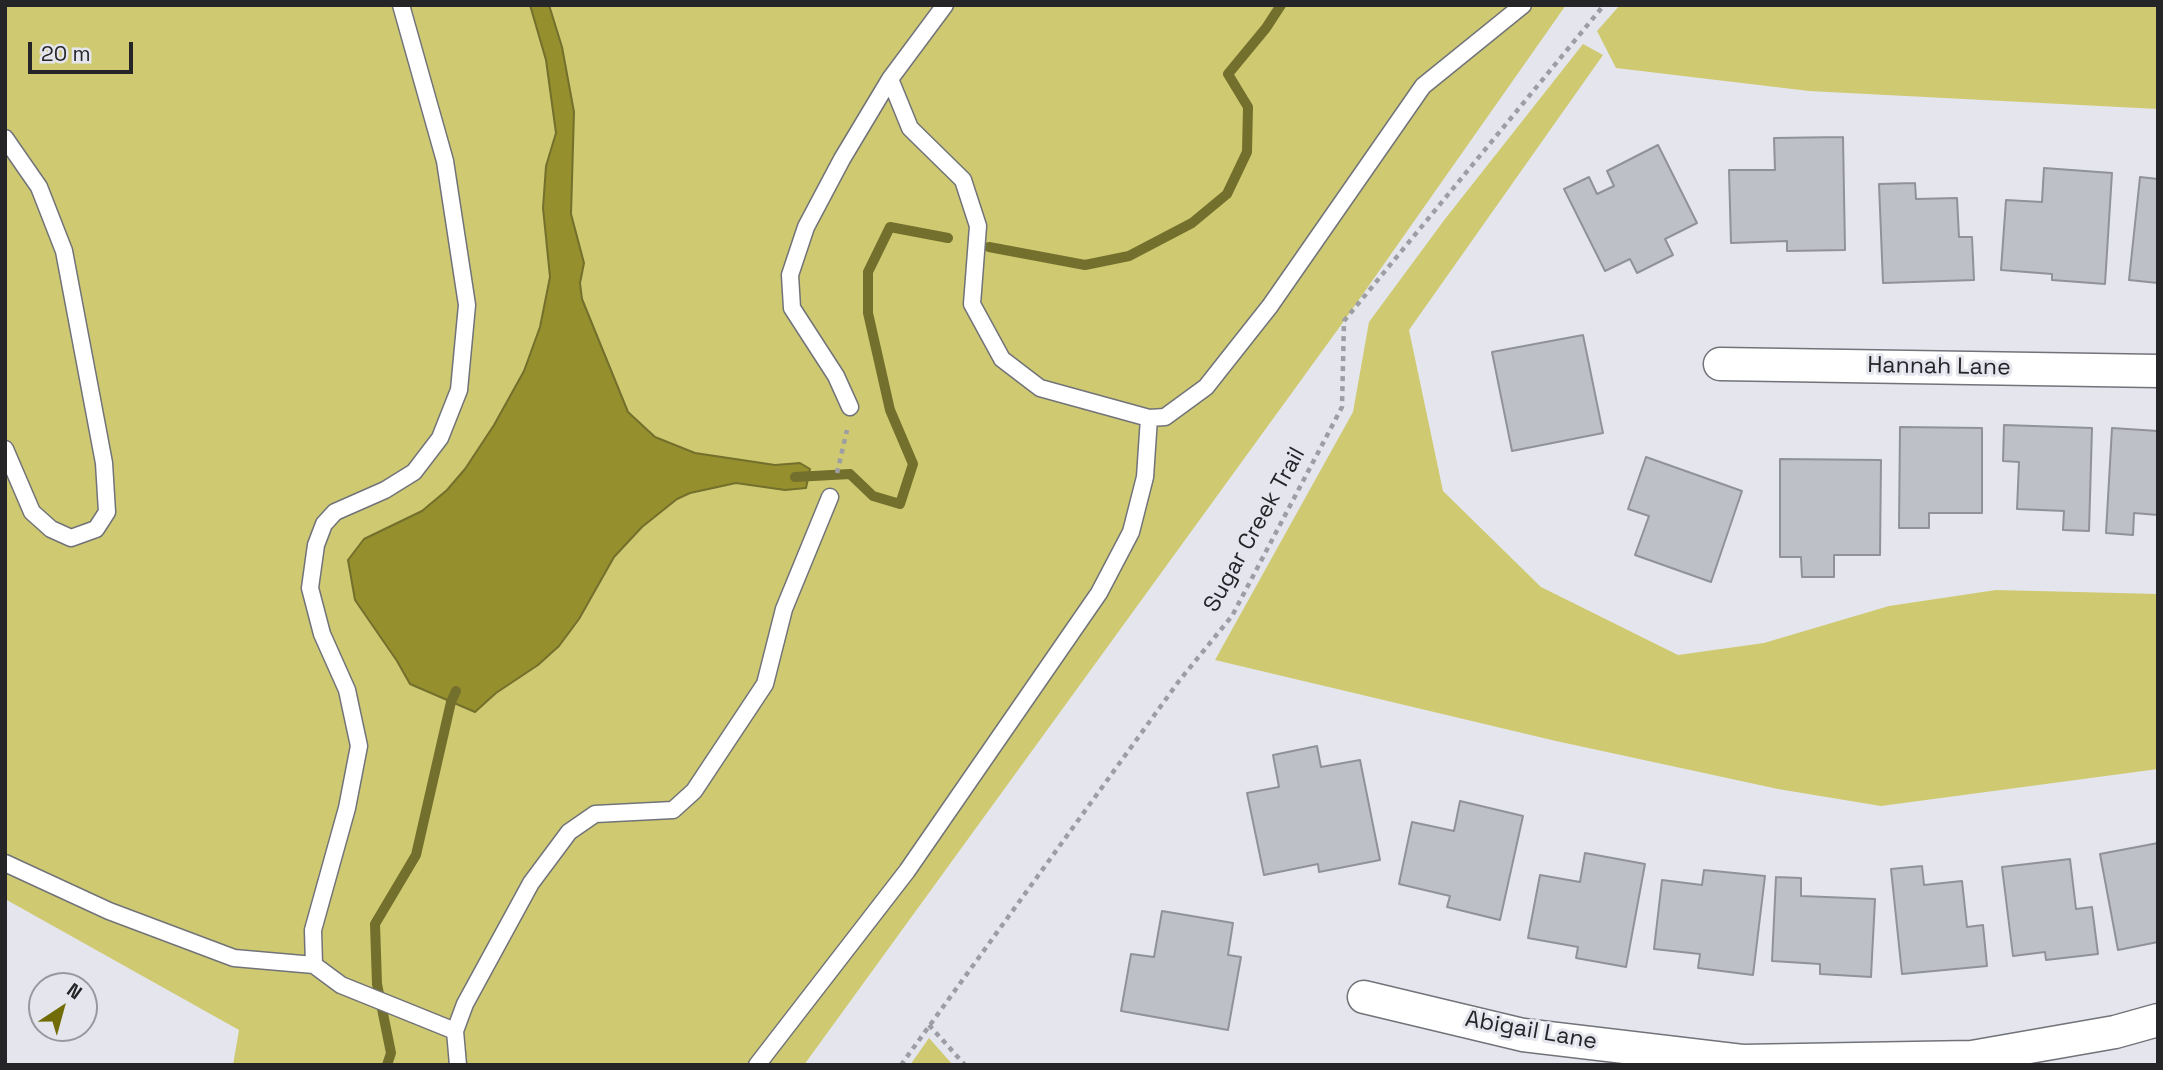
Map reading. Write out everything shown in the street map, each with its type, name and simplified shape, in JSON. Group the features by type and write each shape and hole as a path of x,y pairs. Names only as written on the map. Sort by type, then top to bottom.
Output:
{"street":[{"name":"Hannah Lane","path":"1720,364 2158,371"},
{"name":"Abigail Lane","path":"1364,997 1523,1035 1742,1060 1972,1057 2115,1032 2158,1020"}],"lane":[{"path":"314,965 313,930 347,808 359,746 347,690 323,634 310,588 316,545 324,524 335,512 414,472 440,438 459,390 467,305 445,161 401,5"},
{"path":"850,407 836,376 792,308 790,275 806,228 842,159 890,79 945,5"},
{"path":"890,79 910,128 963,180 978,226 972,304 1002,359 1040,388 1149,418 1166,417 1206,387 1270,306 1423,86 1523,5"},
{"path":"5,138 39,187 64,251 104,463 107,512 96,529 71,538 51,529 32,512 5,449"},
{"path":"757,1065 907,871 1099,593 1131,532 1145,477 1149,418"},
{"path":"458,1065 455,1031 465,1004 531,883 569,832 595,814 673,810 694,791 765,684 784,609 830,497"},
{"path":"5,863 110,911 234,958 314,965 341,985 455,1031"}],"path":[{"name":"Sugar Creek Trail","path":"901,1065 1179,681 1232,615 1342,407 1344,321 1604,5"},
{"path":"830,497 845,442 850,407"},
{"path":"929,1025 965,1065"}],"shaded area":[{"path":"5,5 1566,5 1344,321 804,1065 233,1065 239,1030 5,899"},
{"path":"530,5 549,5 562,47 574,112 571,214 584,263 580,283 582,299 628,412 655,437 695,453 775,465 800,463 810,469 806,488 785,490 736,483 690,493 677,499 642,527 614,557 579,619 559,646 475,712 410,684 355,600 348,560 364,539 422,511 447,490 465,469 494,425 524,371 540,327 550,277 543,208 546,166 556,133 546,60"},
{"path":"1620,5 2158,5 2158,109 1809,91 1616,68 1597,31"},
{"path":"1583,44 1603,55 1409,330 1443,491 1541,587 1678,655 1764,643 1889,606 1996,590 2158,594 2158,769 1881,806 1778,789 1556,741 1215,660 1353,412 1369,322 1445,219"},
{"path":"929,1038 953,1065 910,1065"}],"building":[{"path":"1843,137 1845,250 1787,251 1787,241 1731,243 1729,170 1775,170 1774,138"},
{"path":"1658,145 1697,223 1665,239 1673,255 1637,273 1630,259 1605,271 1564,189 1589,177 1597,194 1614,186 1607,171"},
{"path":"2044,168 2112,173 2105,284 2052,280 2052,274 2001,270 2006,200 2042,202"},
{"path":"2140,177 2158,179 2158,283 2129,280"},
{"path":"1915,183 1916,199 1957,198 1959,237 1972,237 1974,280 1883,283 1879,184"},
{"path":"1583,335 1603,433 1512,451 1492,352"},
{"path":"2004,425 2092,428 2089,531 2063,530 2064,511 2017,509 2019,462 2003,461"},
{"path":"1900,427 1982,428 1982,513 1929,513 1929,528 1899,528"},
{"path":"2112,428 2158,431 2158,515 2134,513 2133,535 2106,533"},
{"path":"1646,457 1742,491 1711,582 1635,555 1649,516 1628,509"},
{"path":"1780,459 1881,460 1880,555 1834,555 1834,577 1802,577 1801,557 1780,557"},
{"path":"1317,746 1321,767 1360,760 1380,860 1319,872 1318,864 1264,875 1247,793 1279,787 1273,755"},
{"path":"1460,801 1523,816 1500,920 1447,907 1450,896 1399,884 1412,822 1454,831"},
{"path":"2158,843 2158,942 2118,950 2100,854"},
{"path":"1585,853 1645,864 1626,967 1576,958 1578,947 1528,938 1540,875 1580,882"},
{"path":"2070,859 2076,909 2092,907 2098,954 2046,960 2045,952 2013,956 2002,867"},
{"path":"1922,866 1924,885 1962,881 1967,927 1983,925 1987,966 1902,974 1891,869"},
{"path":"1704,870 1765,876 1753,975 1698,968 1700,954 1654,949 1662,880 1702,885"},
{"path":"1776,877 1801,878 1801,896 1875,899 1871,977 1820,974 1820,964 1772,961"},
{"path":"1162,911 1233,923 1228,955 1241,957 1228,1030 1121,1011 1131,954 1154,957"}],"waterway":[{"path":"989,247 1085,265 1129,256 1192,223 1227,194 1247,152 1248,107 1228,74 1266,28 1281,5"},
{"path":"795,477 850,474 873,496 900,504 913,464 890,410 868,313 868,272 890,227 948,238"},
{"path":"387,1065 391,1053 377,984 375,924 416,855 451,702 456,691"}]}
